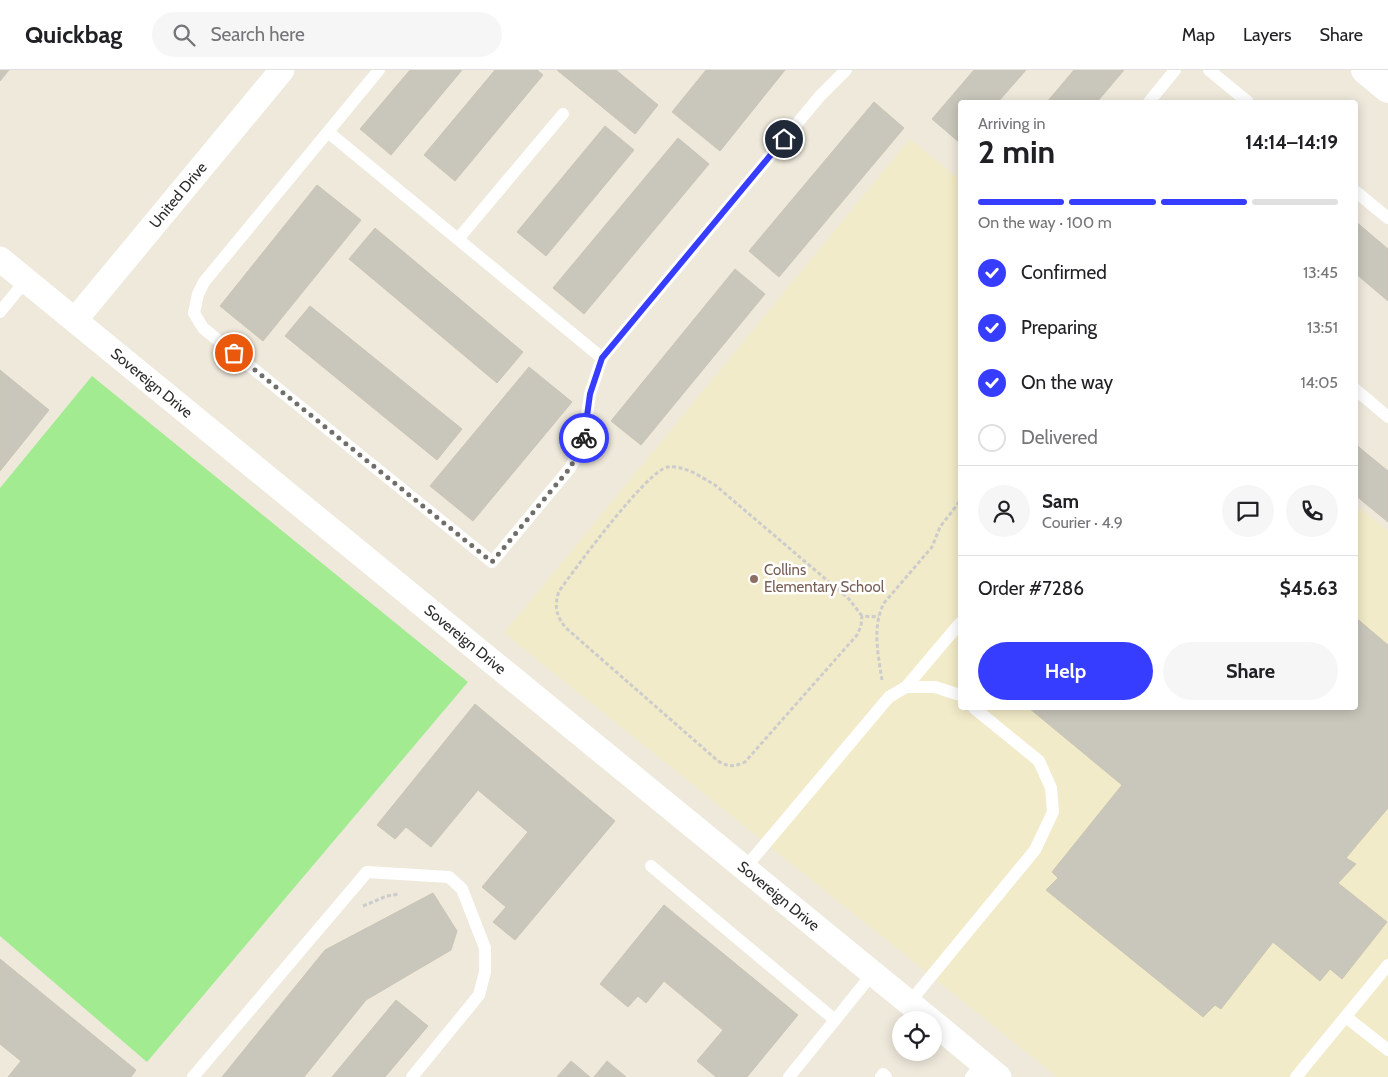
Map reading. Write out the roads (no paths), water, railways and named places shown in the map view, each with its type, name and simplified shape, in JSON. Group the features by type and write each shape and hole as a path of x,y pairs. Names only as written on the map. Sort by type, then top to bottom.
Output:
{"main road":[{"path":"1365,70 1388,89"}],"street":[{"name":"United Drive","path":"75,320 282,70"},
{"name":"Sovereign Drive","path":"0,259 919,1011"},
{"path":"942,1031 984,1072"}],"lane":[{"path":"379,70 204,282 198,294 194,313 203,328 492,562 570,468 583,443 590,394 602,358 820,96 846,70"},
{"path":"1151,100 1176,70"},
{"path":"1209,70 1246,100"},
{"path":"458,239 563,114"},
{"path":"328,132 602,358"},
{"path":"1358,193 1388,218"},
{"path":"0,312 26,280"},
{"path":"1358,392 1388,417"},
{"path":"745,868 889,697 906,687 958,625"},
{"path":"906,687 935,687 958,694"},
{"path":"909,1003 1035,850 1053,812 1051,788 1038,761 976,710"},
{"path":"651,866 835,1020"},
{"path":"193,1077 367,872 449,877 462,890 485,948 485,972 479,994 412,1077"},
{"path":"1296,1077 1388,965"},
{"path":"789,1077 873,973"},
{"path":"1346,1017 1388,1050"},
{"path":"881,1077 883,1074 886,1077"}],"place":[{"name":"Collins Elementary School","path":"754,579"}]}
